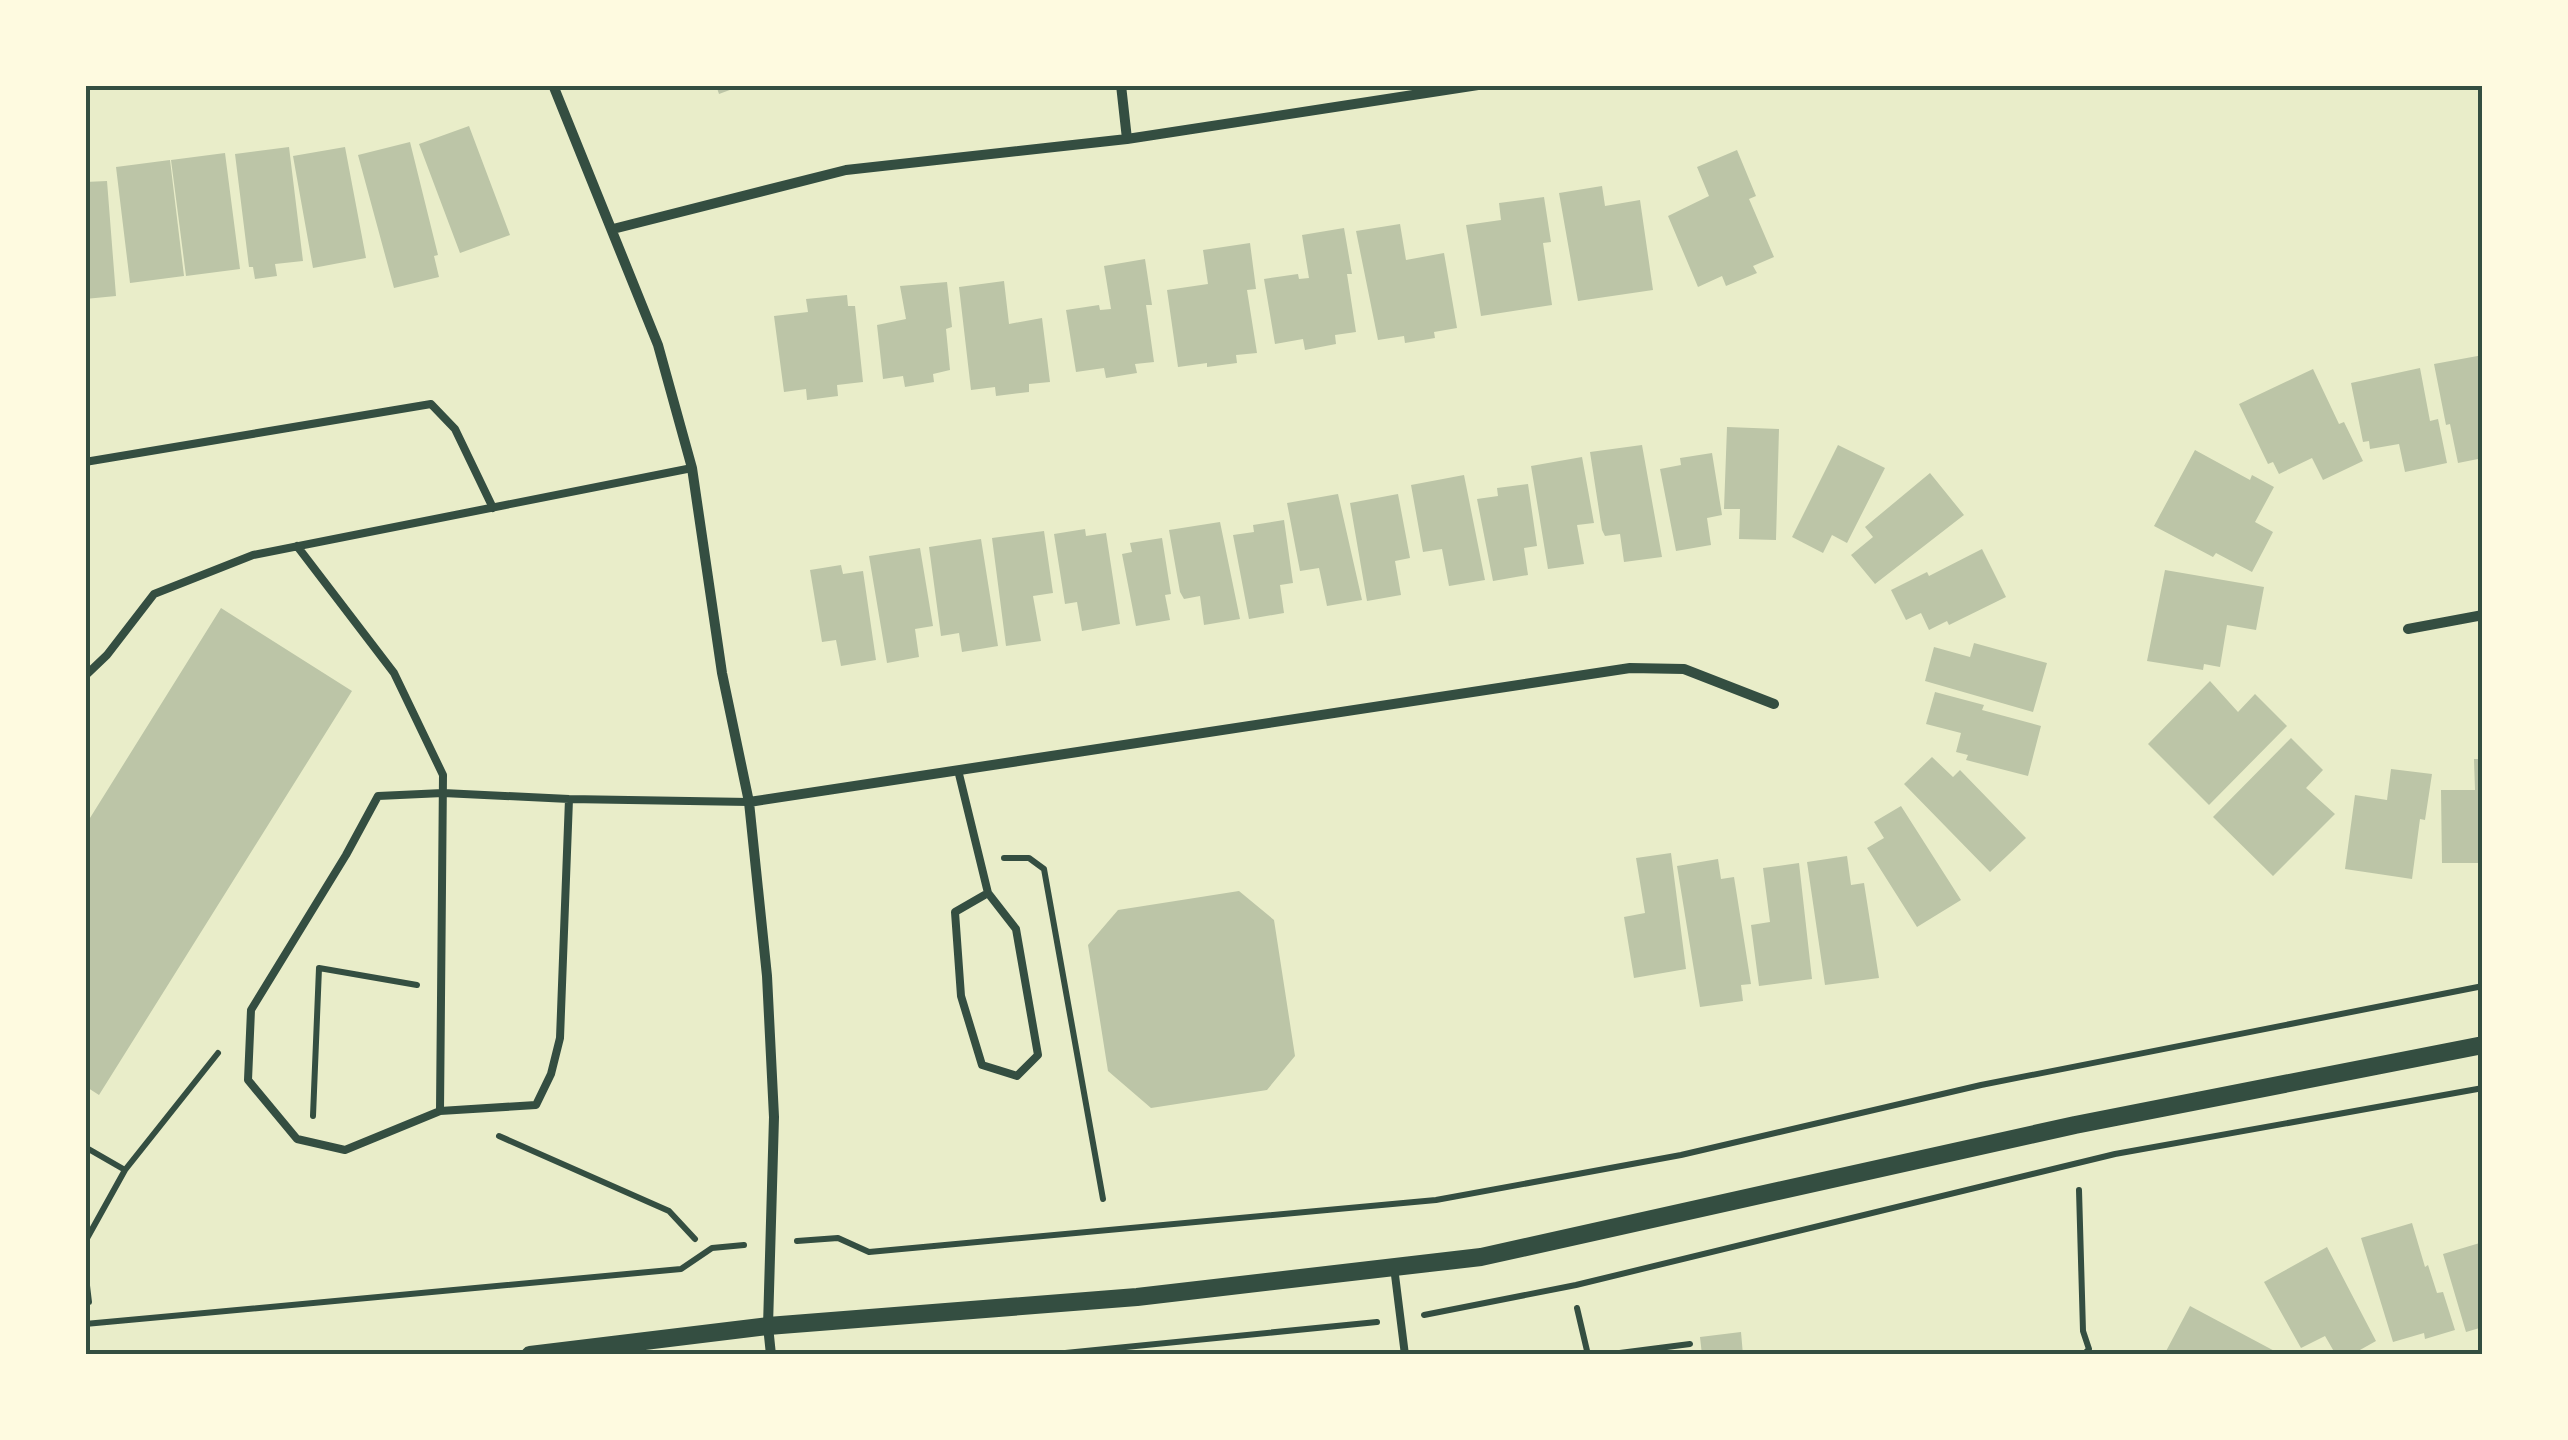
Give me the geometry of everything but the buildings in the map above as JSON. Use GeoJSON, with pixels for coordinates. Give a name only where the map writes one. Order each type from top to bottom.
{"type":"FeatureCollection","features":[{"type":"Feature","properties":{"kind":"street"},"geometry":{"type":"LineString","coordinates":[[554,85],[658,345],[692,468],[722,673],[749,802],[767,976],[774,1116],[768,1326],[772,1355]]}},
{"type":"Feature","properties":{"kind":"street"},"geometry":{"type":"LineString","coordinates":[[1121,85],[1128,139]]}},
{"type":"Feature","properties":{"kind":"street"},"geometry":{"type":"LineString","coordinates":[[612,229],[846,170],[1128,139],[1478,85]]}},
{"type":"Feature","properties":{"kind":"street"},"geometry":{"type":"LineString","coordinates":[[2408,629],[2483,615]]}},
{"type":"Feature","properties":{"kind":"street"},"geometry":{"type":"LineString","coordinates":[[749,802],[1630,668],[1684,669],[1774,704]]}},
{"type":"Feature","properties":{"kind":"street"},"geometry":{"type":"LineString","coordinates":[[530,1355],[768,1326],[1138,1297],[1481,1257],[2075,1125],[2483,1045]]}},
{"type":"Feature","properties":{"kind":"lane"},"geometry":{"type":"LineString","coordinates":[[85,462],[431,404],[454,429],[492,508]]}},
{"type":"Feature","properties":{"kind":"lane"},"geometry":{"type":"LineString","coordinates":[[85,676],[154,594],[253,555],[692,468]]}},
{"type":"Feature","properties":{"kind":"lane"},"geometry":{"type":"LineString","coordinates":[[297,546],[394,673],[442,775],[440,1111]]}},
{"type":"Feature","properties":{"kind":"lane"},"geometry":{"type":"LineString","coordinates":[[958,770],[988,893],[1016,929],[1038,1055],[1018,1076],[982,1066],[961,996],[955,912],[988,893]]}},
{"type":"Feature","properties":{"kind":"lane"},"geometry":{"type":"LineString","coordinates":[[569,800],[560,1038],[551,1074],[536,1104],[440,1111],[345,1150],[296,1139],[248,1080],[251,1010],[378,796],[442,794],[749,802]]}},
{"type":"Feature","properties":{"kind":"lane"},"geometry":{"type":"LineString","coordinates":[[1394,1267],[1405,1355]]}},
{"type":"Feature","properties":{"kind":"path"},"geometry":{"type":"LineString","coordinates":[[312,1143],[319,968],[442,989]]}},
{"type":"Feature","properties":{"kind":"path"},"geometry":{"type":"LineString","coordinates":[[818,1240],[838,1238],[869,1252],[1436,1200],[1681,1156],[1980,1085],[2483,986]]}},
{"type":"Feature","properties":{"kind":"path"},"geometry":{"type":"LineString","coordinates":[[85,1242],[126,1170],[218,1053]]}},
{"type":"Feature","properties":{"kind":"path"},"geometry":{"type":"LineString","coordinates":[[1045,1355],[1461,1310],[2116,1154],[2483,1088]]}},
{"type":"Feature","properties":{"kind":"path"},"geometry":{"type":"LineString","coordinates":[[493,1133],[669,1212],[695,1239]]}},
{"type":"Feature","properties":{"kind":"path"},"geometry":{"type":"LineString","coordinates":[[85,1146],[126,1170]]}},
{"type":"Feature","properties":{"kind":"path"},"geometry":{"type":"LineString","coordinates":[[2079,1190],[2083,1332],[2089,1349],[2082,1355]]}},
{"type":"Feature","properties":{"kind":"path"},"geometry":{"type":"LineString","coordinates":[[85,1324],[682,1269],[712,1248],[723,1247]]}},
{"type":"Feature","properties":{"kind":"path"},"geometry":{"type":"LineString","coordinates":[[85,1269],[89,1302]]}},
{"type":"Feature","properties":{"kind":"path"},"geometry":{"type":"LineString","coordinates":[[1576,1308],[1588,1355]]}},
{"type":"Feature","properties":{"kind":"path"},"geometry":{"type":"LineString","coordinates":[[1604,1355],[1690,1344]]}}]}
